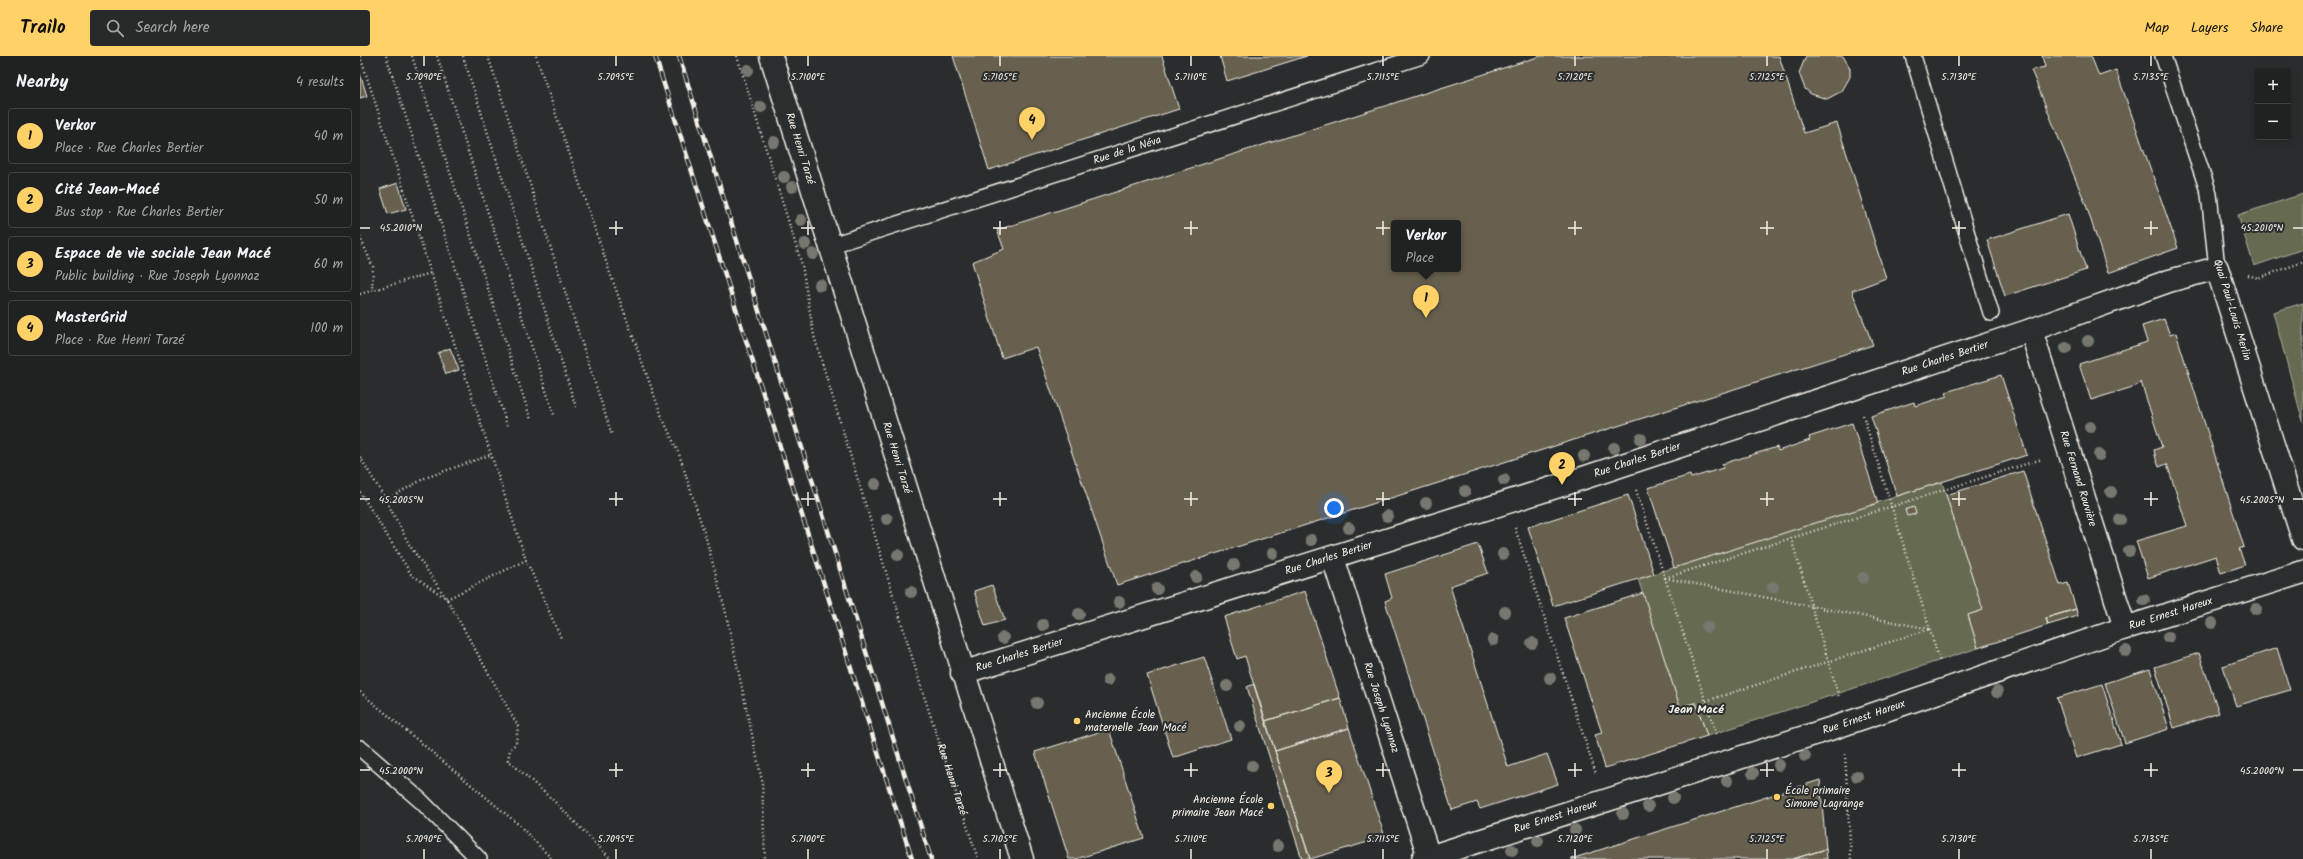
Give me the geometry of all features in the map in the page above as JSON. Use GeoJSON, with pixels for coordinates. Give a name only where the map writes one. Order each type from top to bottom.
{"type":"FeatureCollection","features":[{"type":"Feature","properties":{"kind":"street","name":"Rue Henri Tarzé"},"geometry":{"type":"LineString","coordinates":[[771,56],[832,245],[962,673],[1022,859]]}},
{"type":"Feature","properties":{"kind":"street","name":"Rue Charles Bertier"},"geometry":{"type":"LineString","coordinates":[[962,673],[1333,558],[1627,464],[2031,330],[2169,281],[2217,268]]}},
{"type":"Feature","properties":{"kind":"street","name":"Quai Paul-Louis Merlin"},"geometry":{"type":"LineString","coordinates":[[2217,268],[2303,539]]}},
{"type":"Feature","properties":{"kind":"street","name":"Rue Fernand Rouvière"},"geometry":{"type":"LineString","coordinates":[[2031,330],[2125,628]]}},
{"type":"Feature","properties":{"kind":"street","name":"Rue Joseph Lyonnaz"},"geometry":{"type":"LineString","coordinates":[[1333,558],[1426,858]]}},
{"type":"Feature","properties":{"kind":"street","name":"Rue Ernest Hareux"},"geometry":{"type":"LineString","coordinates":[[1426,858],[1839,726],[2125,628],[2303,572]]}},
{"type":"Feature","properties":{"kind":"lane","name":"Rue de la Néva"},"geometry":{"type":"LineString","coordinates":[[832,245],[1422,56]]}},
{"type":"Feature","properties":{"kind":"lane"},"geometry":{"type":"LineString","coordinates":[[1914,56],[1991,313]]}},
{"type":"Feature","properties":{"kind":"lane","name":"Quai Paul-Louis Merlin"},"geometry":{"type":"LineString","coordinates":[[2163,56],[2209,194],[2217,268]]}},
{"type":"Feature","properties":{"kind":"lane"},"geometry":{"type":"LineString","coordinates":[[360,748],[421,801],[479,859]]}},
{"type":"Feature","properties":{"kind":"path"},"geometry":{"type":"LineString","coordinates":[[360,56],[526,560],[561,638]]}},
{"type":"Feature","properties":{"kind":"path"},"geometry":{"type":"LineString","coordinates":[[386,56],[508,428]]}},
{"type":"Feature","properties":{"kind":"path"},"geometry":{"type":"LineString","coordinates":[[412,56],[531,420]]}},
{"type":"Feature","properties":{"kind":"path"},"geometry":{"type":"LineString","coordinates":[[437,56],[554,416]]}},
{"type":"Feature","properties":{"kind":"path"},"geometry":{"type":"LineString","coordinates":[[463,56],[576,407]]}},
{"type":"Feature","properties":{"kind":"path"},"geometry":{"type":"LineString","coordinates":[[488,56],[612,435]]}},
{"type":"Feature","properties":{"kind":"path"},"geometry":{"type":"LineString","coordinates":[[536,56],[607,266],[662,417],[679,454],[706,538],[725,609],[762,781],[765,859]]}},
{"type":"Feature","properties":{"kind":"path","name":"Rue Henri Tarzé"},"geometry":{"type":"LineString","coordinates":[[737,56],[802,265],[814,336],[923,693],[978,859]]}},
{"type":"Feature","properties":{"kind":"path"},"geometry":{"type":"LineString","coordinates":[[360,237],[373,267],[372,290]]}},
{"type":"Feature","properties":{"kind":"path"},"geometry":{"type":"LineString","coordinates":[[2217,268],[2258,278],[2303,262]]}},
{"type":"Feature","properties":{"kind":"path"},"geometry":{"type":"LineString","coordinates":[[360,294],[431,273]]}},
{"type":"Feature","properties":{"kind":"path"},"geometry":{"type":"LineString","coordinates":[[1861,410],[1942,666]]}},
{"type":"Feature","properties":{"kind":"path"},"geometry":{"type":"LineString","coordinates":[[386,500],[425,478],[490,454]]}},
{"type":"Feature","properties":{"kind":"path"},"geometry":{"type":"LineString","coordinates":[[360,457],[386,500],[410,546],[447,599],[518,726],[516,743],[510,750],[508,760],[554,801],[611,859]]}},
{"type":"Feature","properties":{"kind":"path"},"geometry":{"type":"LineString","coordinates":[[1665,578],[2044,458]]}},
{"type":"Feature","properties":{"kind":"path"},"geometry":{"type":"LineString","coordinates":[[1635,487],[1718,740]]}},
{"type":"Feature","properties":{"kind":"path"},"geometry":{"type":"LineString","coordinates":[[360,492],[411,574],[447,599]]}},
{"type":"Feature","properties":{"kind":"path"},"geometry":{"type":"LineString","coordinates":[[1514,526],[1597,778]]}},
{"type":"Feature","properties":{"kind":"path"},"geometry":{"type":"LineString","coordinates":[[1791,538],[1839,700]]}},
{"type":"Feature","properties":{"kind":"path"},"geometry":{"type":"LineString","coordinates":[[447,599],[526,560]]}},
{"type":"Feature","properties":{"kind":"path"},"geometry":{"type":"LineString","coordinates":[[1665,578],[1930,629]]}},
{"type":"Feature","properties":{"kind":"path"},"geometry":{"type":"LineString","coordinates":[[1706,701],[1930,629]]}},
{"type":"Feature","properties":{"kind":"path"},"geometry":{"type":"LineString","coordinates":[[360,692],[502,810],[552,859]]}},
{"type":"Feature","properties":{"kind":"path"},"geometry":{"type":"LineString","coordinates":[[1845,750],[1851,859]]}},
{"type":"Feature","properties":{"kind":"green space"},"geometry":{"type":"Polygon","coordinates":[[[2303,194],[2303,249],[2254,266],[2238,215],[2303,194]]]}},
{"type":"Feature","properties":{"kind":"green space"},"geometry":{"type":"Polygon","coordinates":[[[2303,303],[2303,422],[2273,312],[2303,303]]]}},
{"type":"Feature","properties":{"kind":"green space"},"geometry":{"type":"Polygon","coordinates":[[[1942,482],[1983,610],[1968,615],[1978,648],[1707,736],[1696,702],[1680,707],[1638,579],[1942,482]]]}},
{"type":"Feature","properties":{"kind":"building"},"geometry":{"type":"Polygon","coordinates":[[[953,56],[1162,56],[1179,109],[989,170],[953,56]]]}},
{"type":"Feature","properties":{"kind":"building"},"geometry":{"type":"Polygon","coordinates":[[[1220,56],[1307,56],[1227,81],[1220,56]]]}},
{"type":"Feature","properties":{"kind":"building"},"geometry":{"type":"Polygon","coordinates":[[[1541,56],[1779,56],[1804,133],[1837,123],[1886,278],[1852,291],[1873,345],[1117,585],[1036,347],[1002,358],[972,262],[1004,249],[997,230],[1541,56]]]}},
{"type":"Feature","properties":{"kind":"building"},"geometry":{"type":"Polygon","coordinates":[[[1806,56],[1843,56],[1850,68],[1850,77],[1842,91],[1827,99],[1811,94],[1805,89],[1799,73],[1806,56]]]}},
{"type":"Feature","properties":{"kind":"building"},"geometry":{"type":"Polygon","coordinates":[[[2042,56],[2091,56],[2099,76],[2116,70],[2178,248],[2108,273],[2086,205],[2031,70],[2045,67],[2042,56]]]}},
{"type":"Feature","properties":{"kind":"building"},"geometry":{"type":"Polygon","coordinates":[[[360,74],[367,96],[360,98],[360,74]]]}},
{"type":"Feature","properties":{"kind":"building"},"geometry":{"type":"Polygon","coordinates":[[[398,183],[406,209],[388,214],[380,189],[398,183]]]}},
{"type":"Feature","properties":{"kind":"building"},"geometry":{"type":"Polygon","coordinates":[[[2068,214],[2086,270],[2005,296],[1987,240],[2068,214]]]}},
{"type":"Feature","properties":{"kind":"building"},"geometry":{"type":"Polygon","coordinates":[[[2164,319],[2170,335],[2176,333],[2244,547],[2239,549],[2245,565],[2221,573],[2216,556],[2148,578],[2136,541],[2187,526],[2167,464],[2159,467],[2156,459],[2154,450],[2162,447],[2141,382],[2136,386],[2091,400],[2079,364],[2147,342],[2142,326],[2164,319]]]}},
{"type":"Feature","properties":{"kind":"building"},"geometry":{"type":"Polygon","coordinates":[[[450,348],[459,370],[446,374],[438,353],[450,348]]]}},
{"type":"Feature","properties":{"kind":"building"},"geometry":{"type":"Polygon","coordinates":[[[2001,375],[2027,455],[1897,496],[1871,416],[1914,402],[1915,406],[1947,396],[1946,392],[2001,375]]]}},
{"type":"Feature","properties":{"kind":"building"},"geometry":{"type":"Polygon","coordinates":[[[1852,423],[1878,503],[1674,568],[1648,488],[1690,475],[1691,478],[1723,468],[1722,464],[1777,447],[1778,451],[1810,440],[1809,437],[1852,423]]]}},
{"type":"Feature","properties":{"kind":"building"},"geometry":{"type":"Polygon","coordinates":[[[2023,471],[2060,585],[2068,583],[2076,609],[2046,618],[2048,625],[1978,648],[1968,615],[1983,610],[1946,495],[2023,471]]]}},
{"type":"Feature","properties":{"kind":"building"},"geometry":{"type":"Polygon","coordinates":[[[1628,495],[1654,574],[1553,606],[1528,527],[1628,495]]]}},
{"type":"Feature","properties":{"kind":"building"},"geometry":{"type":"Polygon","coordinates":[[[1914,507],[1916,514],[1907,516],[1905,510],[1914,507]]]}},
{"type":"Feature","properties":{"kind":"building"},"geometry":{"type":"Polygon","coordinates":[[[1478,544],[1488,573],[1450,586],[1508,767],[1547,754],[1558,784],[1480,809],[1477,802],[1452,810],[1385,601],[1392,598],[1385,574],[1478,544]]]}},
{"type":"Feature","properties":{"kind":"building"},"geometry":{"type":"Polygon","coordinates":[[[992,585],[1005,620],[985,626],[974,591],[992,585]]]}},
{"type":"Feature","properties":{"kind":"building"},"geometry":{"type":"Polygon","coordinates":[[[1305,591],[1340,698],[1265,721],[1245,656],[1237,659],[1224,617],[1305,591]]]}},
{"type":"Feature","properties":{"kind":"building"},"geometry":{"type":"Polygon","coordinates":[[[1643,593],[1680,707],[1696,703],[1707,736],[1605,768],[1595,735],[1602,733],[1564,618],[1643,593]]]}},
{"type":"Feature","properties":{"kind":"building"},"geometry":{"type":"Polygon","coordinates":[[[2076,609],[2078,616],[2048,625],[2046,618],[2076,609]]]}},
{"type":"Feature","properties":{"kind":"building"},"geometry":{"type":"Polygon","coordinates":[[[2277,648],[2290,690],[2236,706],[2223,666],[2277,648]]]}},
{"type":"Feature","properties":{"kind":"building"},"geometry":{"type":"Polygon","coordinates":[[[2199,653],[2219,713],[2174,728],[2155,667],[2199,653]]]}},
{"type":"Feature","properties":{"kind":"building"},"geometry":{"type":"Polygon","coordinates":[[[1204,657],[1231,739],[1173,758],[1147,675],[1204,657]]]}},
{"type":"Feature","properties":{"kind":"building"},"geometry":{"type":"Polygon","coordinates":[[[2150,669],[2169,729],[2125,743],[2105,683],[2150,669]]]}},
{"type":"Feature","properties":{"kind":"building"},"geometry":{"type":"Polygon","coordinates":[[[1254,684],[1310,859],[1302,859],[1247,687],[1254,684]]]}},
{"type":"Feature","properties":{"kind":"building"},"geometry":{"type":"Polygon","coordinates":[[[2102,684],[2121,744],[2076,758],[2057,698],[2102,684]]]}},
{"type":"Feature","properties":{"kind":"building"},"geometry":{"type":"Polygon","coordinates":[[[1340,698],[1349,728],[1275,751],[1265,721],[1340,698]]]}},
{"type":"Feature","properties":{"kind":"building"},"geometry":{"type":"Polygon","coordinates":[[[1349,728],[1385,837],[1310,859],[1275,751],[1349,728]]]}},
{"type":"Feature","properties":{"kind":"building"},"geometry":{"type":"Polygon","coordinates":[[[1109,729],[1144,838],[1076,859],[1069,859],[1035,752],[1109,729]]]}},
{"type":"Feature","properties":{"kind":"building","name":"École primaire Simone Lagrange"},"geometry":{"type":"Polygon","coordinates":[[[1820,780],[1826,849],[1793,859],[1571,859],[1820,780]]]}},
{"type":"Feature","properties":{"kind":"building"},"geometry":{"type":"Polygon","coordinates":[[[1826,849],[1827,859],[1793,859],[1826,849]]]}},
{"type":"Feature","properties":{"kind":"railway"},"geometry":{"type":"LineString","coordinates":[[655,56],[912,859]]}},
{"type":"Feature","properties":{"kind":"railway"},"geometry":{"type":"LineString","coordinates":[[679,56],[931,859]]}},
{"type":"Feature","properties":{"kind":"place","name":"MasterGrid"},"geometry":{"type":"Point","coordinates":[1032,140]}},
{"type":"Feature","properties":{"kind":"place","name":"Verkor"},"geometry":{"type":"Point","coordinates":[1426,318]}},
{"type":"Feature","properties":{"kind":"place","name":"Cité Jean-Macé"},"geometry":{"type":"Point","coordinates":[1562,485]}},
{"type":"Feature","properties":{"kind":"place","name":"Ancienne École maternelle Jean Macé"},"geometry":{"type":"Point","coordinates":[1077,721]}},
{"type":"Feature","properties":{"kind":"place","name":"Espace de vie sociale Jean Macé"},"geometry":{"type":"Point","coordinates":[1329,793]}},
{"type":"Feature","properties":{"kind":"place","name":"École primaire Simone Lagrange"},"geometry":{"type":"Point","coordinates":[1777,797]}},
{"type":"Feature","properties":{"kind":"place","name":"Ancienne École primaire Jean Macé"},"geometry":{"type":"Point","coordinates":[1271,806]}},
{"type":"Feature","properties":{"kind":"district","name":"Jean Macé"},"geometry":{"type":"Point","coordinates":[1696,709]}}]}
